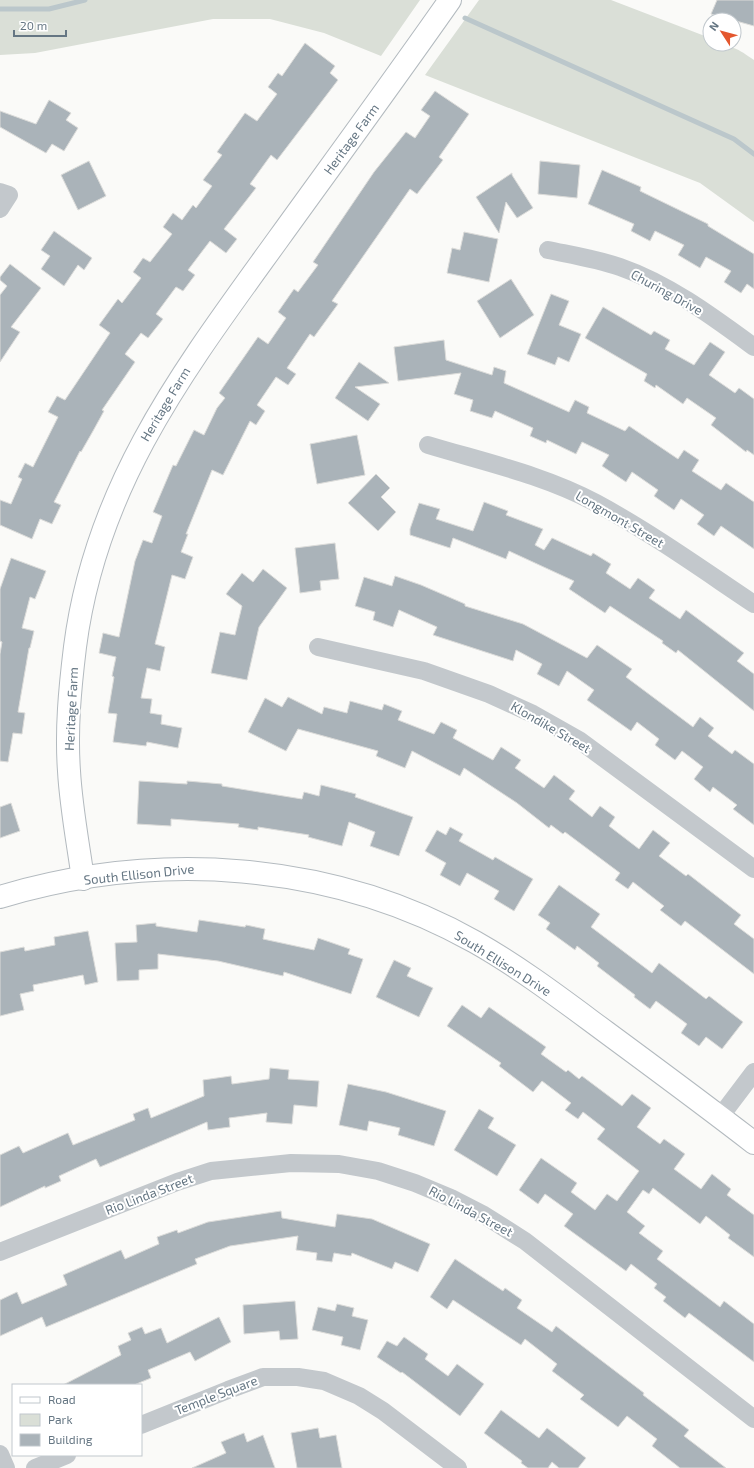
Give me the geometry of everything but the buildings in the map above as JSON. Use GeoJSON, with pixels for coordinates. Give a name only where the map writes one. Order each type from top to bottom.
{"type":"FeatureCollection","features":[{"type":"Feature","properties":{"kind":"street","name":"Heritage Farm"},"geometry":{"type":"LineString","coordinates":[[83,879],[69,772],[68,726],[71,684],[75,645],[82,604],[104,527],[122,481],[158,412],[194,356],[450,0]]}},
{"type":"Feature","properties":{"kind":"street","name":"Churing Drive"},"geometry":{"type":"LineString","coordinates":[[548,250],[621,268],[663,287],[718,321],[754,347]]}},
{"type":"Feature","properties":{"kind":"street","name":"Longmont Street"},"geometry":{"type":"LineString","coordinates":[[428,446],[532,477],[596,503],[682,556],[754,604]]}},
{"type":"Feature","properties":{"kind":"street","name":"Klondike Street"},"geometry":{"type":"LineString","coordinates":[[318,647],[424,672],[489,694],[533,714],[579,740],[754,869]]}},
{"type":"Feature","properties":{"kind":"street","name":"South Ellison Drive"},"geometry":{"type":"LineString","coordinates":[[0,897],[45,885],[83,879],[147,871],[202,868],[295,877],[374,898],[429,919],[481,946],[543,986],[754,1143]]}},
{"type":"Feature","properties":{"kind":"street"},"geometry":{"type":"LineString","coordinates":[[720,1117],[754,1072]]}},
{"type":"Feature","properties":{"kind":"street","name":"Rio Linda Street"},"geometry":{"type":"LineString","coordinates":[[0,1252],[177,1182],[211,1171],[291,1162],[339,1164],[378,1171],[415,1182],[451,1198],[484,1215],[525,1241],[754,1420]]}},
{"type":"Feature","properties":{"kind":"street","name":"Temple Square"},"geometry":{"type":"LineString","coordinates":[[142,1425],[263,1377],[298,1377],[324,1381],[360,1396],[383,1411],[458,1468]]}},
{"type":"Feature","properties":{"kind":"street"},"geometry":{"type":"LineString","coordinates":[[0,1454],[6,1468]]}},
{"type":"Feature","properties":{"kind":"street"},"geometry":{"type":"LineString","coordinates":[[35,1468],[65,1456]]}},
{"type":"Feature","properties":{"kind":"green space"},"geometry":{"type":"Polygon","coordinates":[[[0,0],[420,0],[381,56],[324,33],[270,19],[213,19],[35,53],[0,55],[0,0]]]}},
{"type":"Feature","properties":{"kind":"green space"},"geometry":{"type":"Polygon","coordinates":[[[479,0],[611,0],[702,35],[702,52],[741,52],[754,60],[754,222],[700,183],[425,75],[479,0]]]}},
{"type":"Feature","properties":{"kind":"waterway"},"geometry":{"type":"LineString","coordinates":[[0,9],[49,9],[85,0]]}},
{"type":"Feature","properties":{"kind":"waterway"},"geometry":{"type":"LineString","coordinates":[[465,18],[734,139],[754,154]]}}]}
